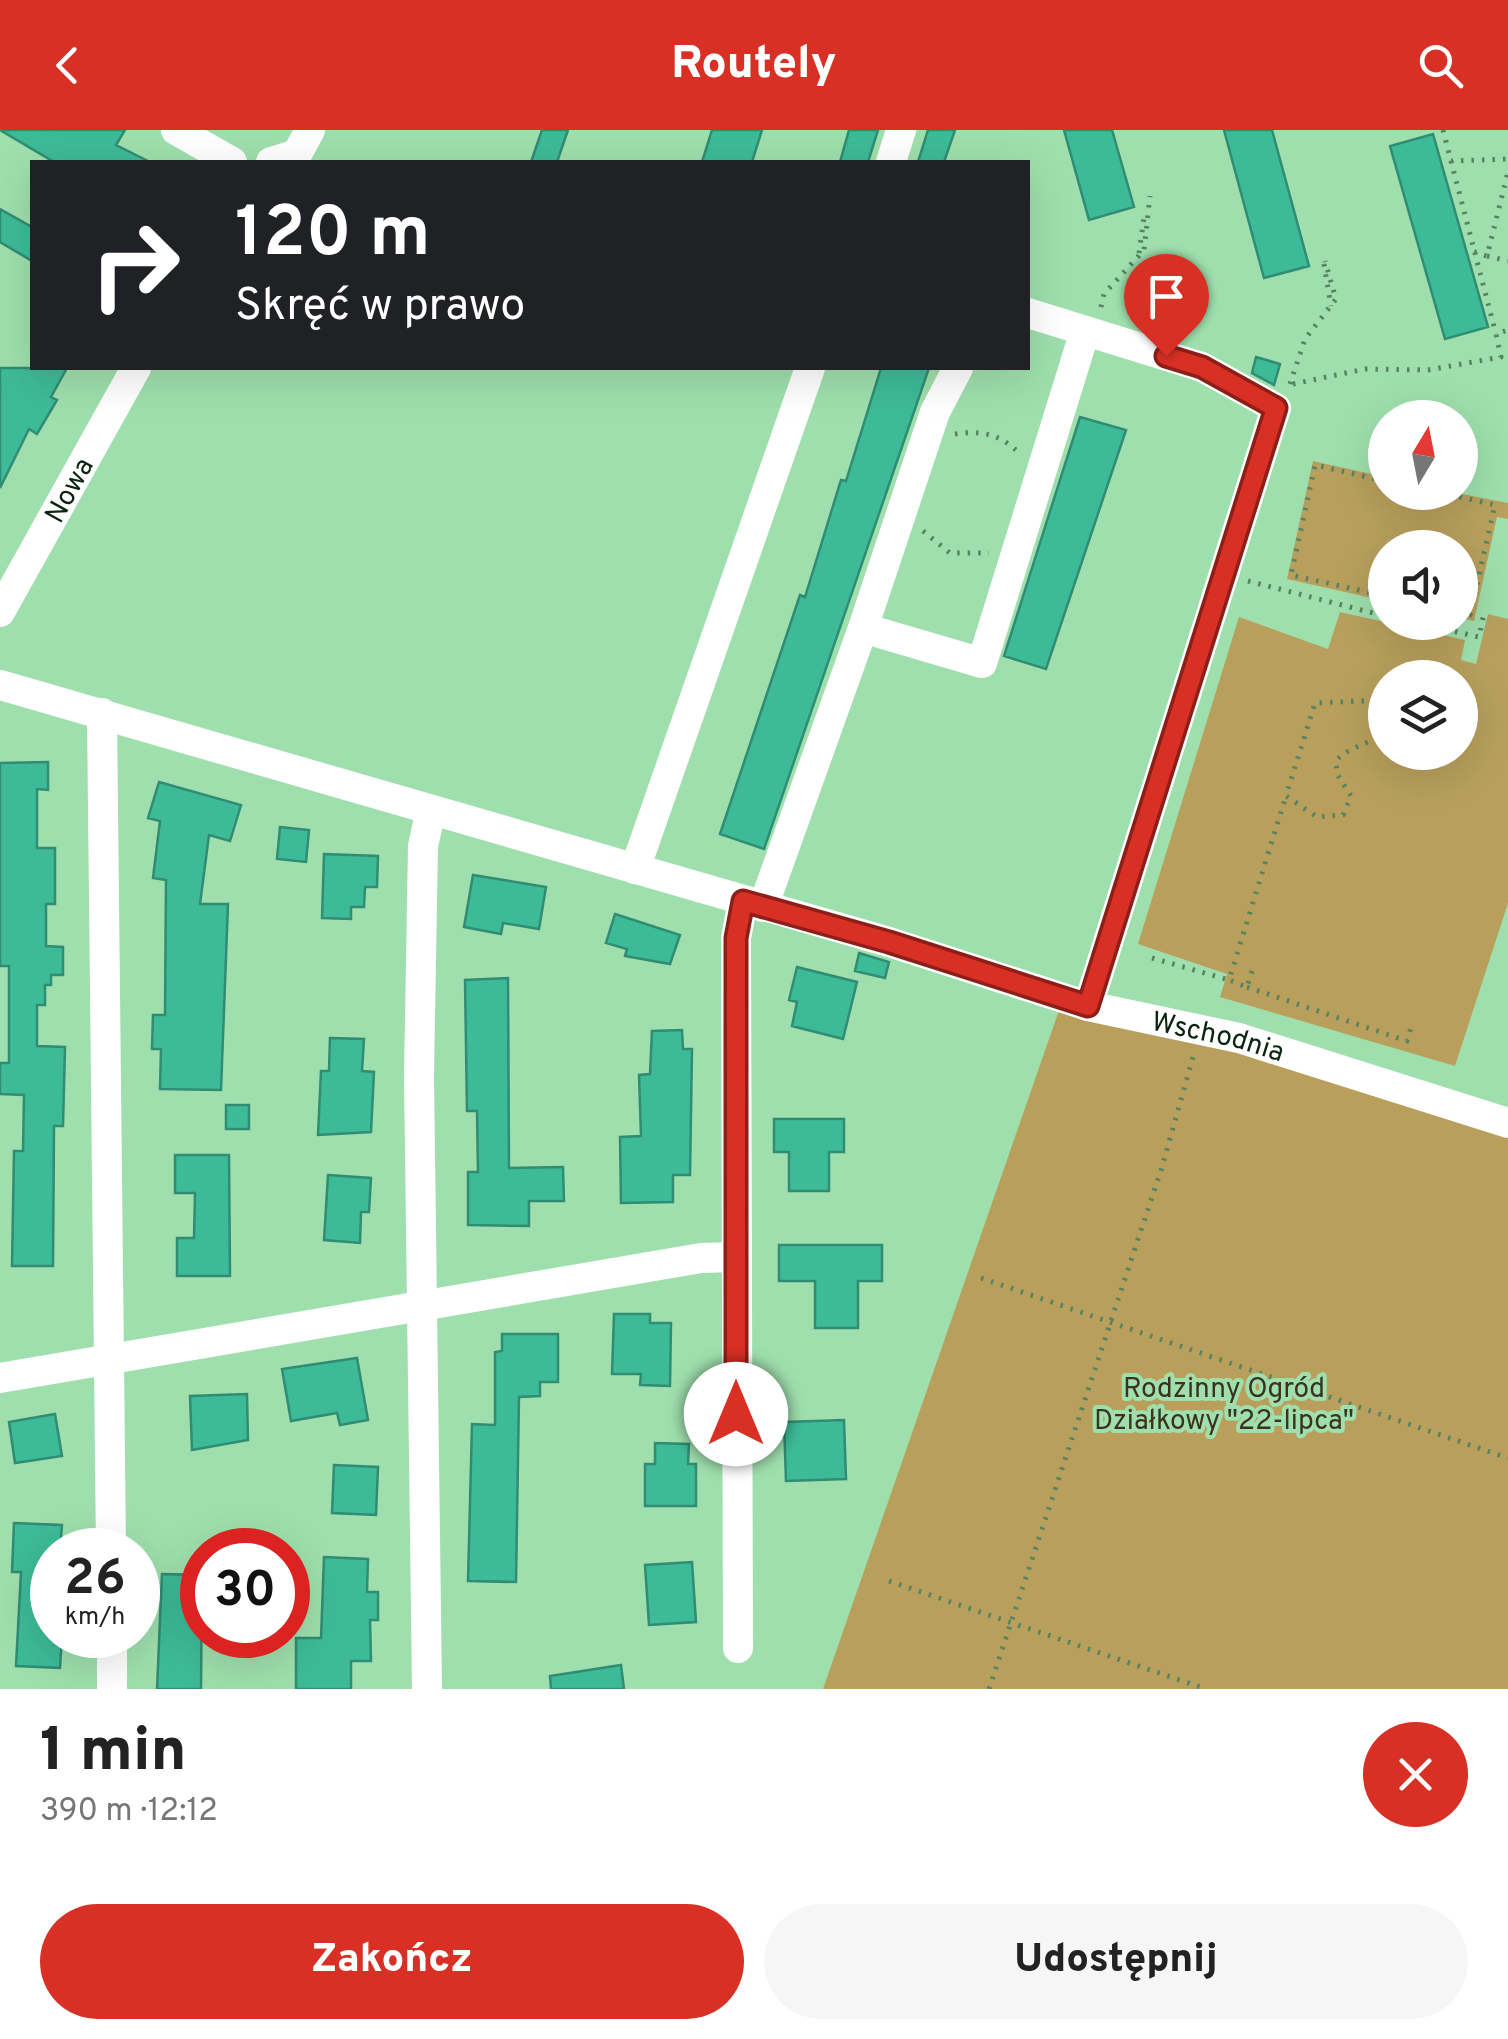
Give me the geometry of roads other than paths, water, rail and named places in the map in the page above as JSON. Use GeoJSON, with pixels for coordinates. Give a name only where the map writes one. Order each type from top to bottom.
{"type":"FeatureCollection","features":[{"type":"Feature","properties":{"kind":"street"},"geometry":{"type":"LineString","coordinates":[[176,130],[228,160]]}},
{"type":"Feature","properties":{"kind":"street"},"geometry":{"type":"LineString","coordinates":[[278,160],[297,154],[310,130]]}},
{"type":"Feature","properties":{"kind":"street"},"geometry":{"type":"LineString","coordinates":[[892,160],[901,130]]}},
{"type":"Feature","properties":{"kind":"street"},"geometry":{"type":"LineString","coordinates":[[1030,314],[1202,367],[1276,408],[1088,1006]]}},
{"type":"Feature","properties":{"kind":"street"},"geometry":{"type":"LineString","coordinates":[[863,628],[982,663],[1089,332]]}},
{"type":"Feature","properties":{"kind":"street","name":"Nowa"},"geometry":{"type":"LineString","coordinates":[[0,612],[135,370]]}},
{"type":"Feature","properties":{"kind":"street"},"geometry":{"type":"LineString","coordinates":[[635,870],[809,370]]}},
{"type":"Feature","properties":{"kind":"street"},"geometry":{"type":"LineString","coordinates":[[738,1648],[736,938],[863,628],[924,444],[957,370]]}},
{"type":"Feature","properties":{"kind":"street","name":"Wschodnia"},"geometry":{"type":"LineString","coordinates":[[0,686],[753,904],[1088,1006],[1257,1044],[1508,1123]]}},
{"type":"Feature","properties":{"kind":"street"},"geometry":{"type":"LineString","coordinates":[[102,713],[111,1528]]}},
{"type":"Feature","properties":{"kind":"street"},"geometry":{"type":"LineString","coordinates":[[427,1689],[422,1306],[423,846],[431,810]]}},
{"type":"Feature","properties":{"kind":"street"},"geometry":{"type":"LineString","coordinates":[[0,1378],[701,1258],[736,1258]]}},
{"type":"Feature","properties":{"kind":"street"},"geometry":{"type":"LineString","coordinates":[[112,1658],[112,1689]]}},
{"type":"Feature","properties":{"kind":"park label","name":"Rodzinny Ogród Działkowy \"22-lipca\""},"geometry":{"type":"Point","coordinates":[1224,1403]}}]}
